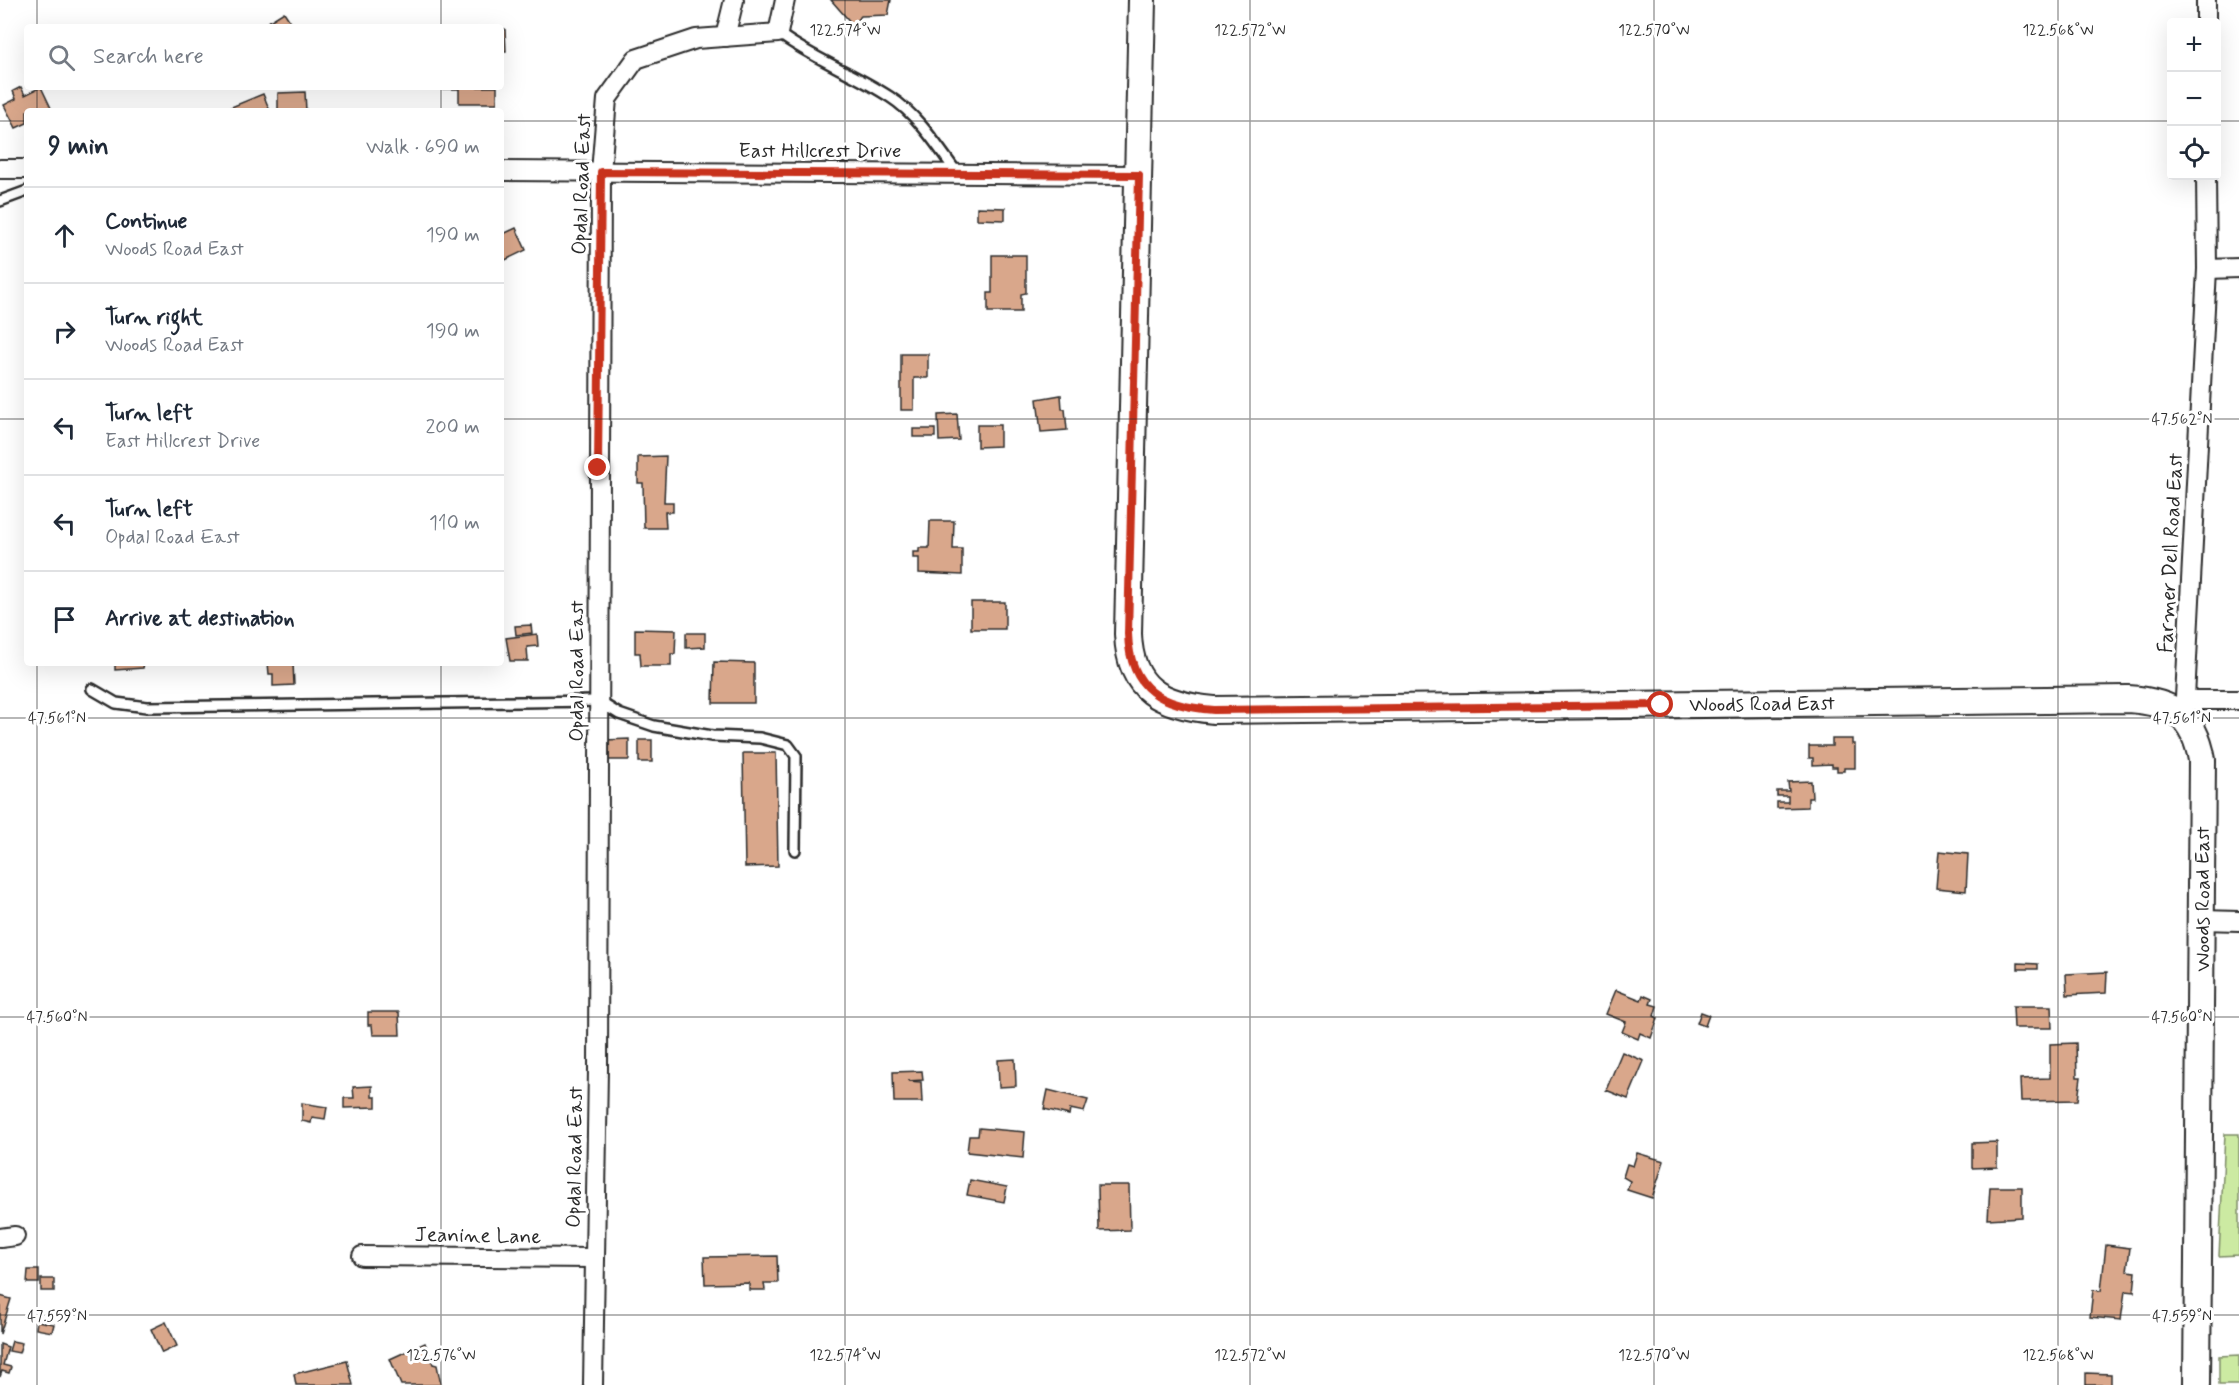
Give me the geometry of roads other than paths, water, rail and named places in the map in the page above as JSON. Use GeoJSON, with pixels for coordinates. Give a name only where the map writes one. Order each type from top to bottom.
{"type":"FeatureCollection","features":[{"type":"Feature","properties":{"kind":"main road","name":"Woods Road East"},"geometry":{"type":"LineString","coordinates":[[1142,0],[1128,634],[1134,668],[1146,687],[1156,696],[1171,703],[1214,710],[2128,699],[2185,708],[2198,738],[2202,760],[2197,1385]]}},
{"type":"Feature","properties":{"kind":"street"},"geometry":{"type":"LineString","coordinates":[[725,37],[734,0]]}},
{"type":"Feature","properties":{"kind":"street"},"geometry":{"type":"LineString","coordinates":[[778,33],[785,0]]}},
{"type":"Feature","properties":{"kind":"street"},"geometry":{"type":"LineString","coordinates":[[2206,0],[2206,18]]}},
{"type":"Feature","properties":{"kind":"street","name":"Opdal Road East"},"geometry":{"type":"LineString","coordinates":[[592,1385],[598,1069],[601,172],[607,99],[636,59],[696,39],[778,33]]}},
{"type":"Feature","properties":{"kind":"street"},"geometry":{"type":"LineString","coordinates":[[0,169],[24,169]]}},
{"type":"Feature","properties":{"kind":"street","name":"East Hillcrest Drive"},"geometry":{"type":"LineString","coordinates":[[504,171],[1139,175]]}},
{"type":"Feature","properties":{"kind":"street","name":"Farmer Dell Road East"},"geometry":{"type":"LineString","coordinates":[[2185,708],[2207,269],[2206,180]]}},
{"type":"Feature","properties":{"kind":"street"},"geometry":{"type":"LineString","coordinates":[[2207,269],[2239,268]]}},
{"type":"Feature","properties":{"kind":"street"},"geometry":{"type":"LineString","coordinates":[[2185,708],[2239,700]]}},
{"type":"Feature","properties":{"kind":"street"},"geometry":{"type":"LineString","coordinates":[[2202,920],[2239,921]]}},
{"type":"Feature","properties":{"kind":"street","name":"Jeanine Lane"},"geometry":{"type":"LineString","coordinates":[[362,1256],[595,1258]]}},
{"type":"Feature","properties":{"kind":"lane"},"geometry":{"type":"LineString","coordinates":[[778,33],[799,49],[892,98],[927,132],[957,173]]}},
{"type":"Feature","properties":{"kind":"lane"},"geometry":{"type":"LineString","coordinates":[[0,201],[24,192]]}},
{"type":"Feature","properties":{"kind":"lane"},"geometry":{"type":"LineString","coordinates":[[92,689],[116,703],[147,707],[598,701],[619,714],[654,726],[712,736],[760,738],[788,744],[796,756],[795,850]]}}]}
